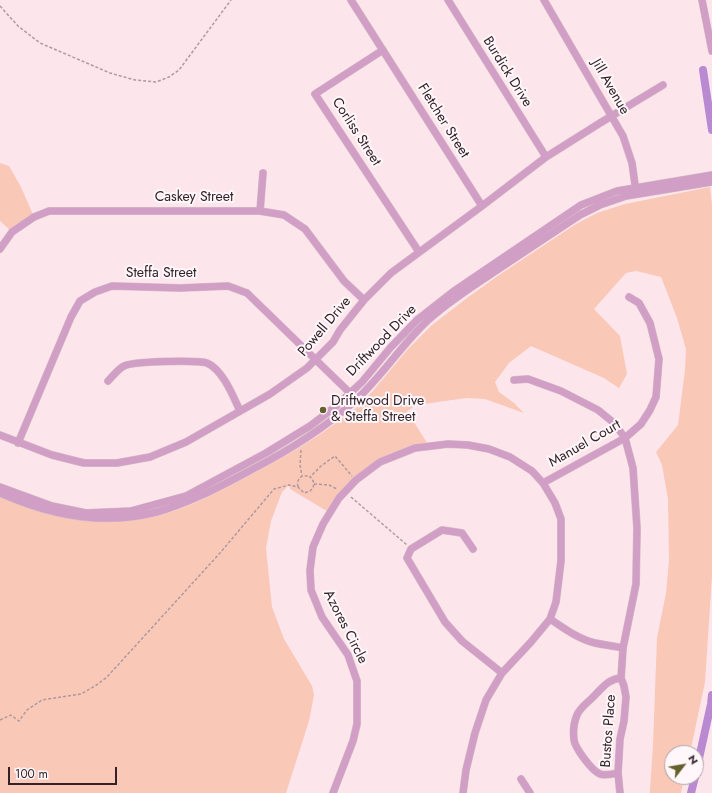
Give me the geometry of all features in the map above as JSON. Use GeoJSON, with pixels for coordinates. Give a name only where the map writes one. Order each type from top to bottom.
{"type":"FeatureCollection","features":[{"type":"Feature","properties":{"kind":"street","name":"Fletcher Street"},"geometry":{"type":"LineString","coordinates":[[351,0],[482,206]]}},
{"type":"Feature","properties":{"kind":"street","name":"Burdick Drive"},"geometry":{"type":"LineString","coordinates":[[448,0],[546,157]]}},
{"type":"Feature","properties":{"kind":"street","name":"Jill Avenue"},"geometry":{"type":"LineString","coordinates":[[544,0],[623,136],[632,163],[636,191]]}},
{"type":"Feature","properties":{"kind":"street"},"geometry":{"type":"LineString","coordinates":[[702,0],[712,51]]}},
{"type":"Feature","properties":{"kind":"street","name":"Corliss Street"},"geometry":{"type":"LineString","coordinates":[[383,50],[315,94],[419,252]]}},
{"type":"Feature","properties":{"kind":"street","name":"Powell Drive"},"geometry":{"type":"LineString","coordinates":[[0,435],[52,455],[84,462],[117,463],[150,457],[186,442],[270,394],[316,360],[333,342],[340,330],[364,300],[391,273],[419,252],[546,157],[663,85]]}},
{"type":"Feature","properties":{"kind":"street"},"geometry":{"type":"LineString","coordinates":[[260,211],[263,173]]}},
{"type":"Feature","properties":{"kind":"street","name":"Driftwood Drive"},"geometry":{"type":"LineString","coordinates":[[0,487],[52,506],[86,512],[131,511],[186,496],[259,457],[310,426],[362,382],[391,347],[418,320],[454,291],[581,205],[617,191],[636,191],[711,179]]}},
{"type":"Feature","properties":{"kind":"street","name":"Driftwood Drive"},"geometry":{"type":"LineString","coordinates":[[0,493],[38,508],[86,518],[132,517],[156,512],[188,502],[256,468],[336,418],[370,386],[425,323],[461,294],[580,215],[600,205],[636,191]]}},
{"type":"Feature","properties":{"kind":"street","name":"Caskey Street"},"geometry":{"type":"LineString","coordinates":[[0,249],[12,232],[34,217],[49,211],[260,211],[284,215],[305,229],[344,281],[364,300]]}},
{"type":"Feature","properties":{"kind":"street","name":"Steffa Street"},"geometry":{"type":"LineString","coordinates":[[18,443],[71,317],[80,301],[95,292],[112,286],[180,288],[228,286],[248,293],[349,393],[357,399]]}},
{"type":"Feature","properties":{"kind":"street","name":"Manuel Court"},"geometry":{"type":"LineString","coordinates":[[543,483],[625,438],[641,424],[656,398],[659,359],[650,323],[639,303],[629,297]]}},
{"type":"Feature","properties":{"kind":"street"},"geometry":{"type":"LineString","coordinates":[[108,381],[124,365],[150,362],[191,361],[208,363],[223,378],[240,411]]}},
{"type":"Feature","properties":{"kind":"street"},"geometry":{"type":"LineString","coordinates":[[514,380],[528,379],[534,381],[561,391],[598,410],[614,423],[625,438]]}},
{"type":"Feature","properties":{"kind":"street","name":"Bustos Place"},"geometry":{"type":"LineString","coordinates":[[620,793],[618,773],[620,739],[624,721],[626,697],[621,678],[623,648],[636,584],[637,528],[633,468],[625,438]]}},
{"type":"Feature","properties":{"kind":"street","name":"Azores Circle"},"geometry":{"type":"LineString","coordinates":[[334,793],[353,740],[357,724],[357,681],[348,655],[322,617],[311,590],[310,570],[313,546],[323,524],[339,498],[356,480],[380,462],[415,448],[448,444],[468,445],[482,448],[510,457],[532,471],[543,483],[555,503],[561,519],[562,562],[556,602],[550,619],[502,673],[486,700],[475,733],[466,770],[464,793]]}},
{"type":"Feature","properties":{"kind":"street"},"geometry":{"type":"LineString","coordinates":[[473,549],[462,533],[442,530],[411,549],[407,558],[444,622],[462,641],[502,673]]}},
{"type":"Feature","properties":{"kind":"street"},"geometry":{"type":"LineString","coordinates":[[550,619],[583,639],[595,643],[623,648]]}},
{"type":"Feature","properties":{"kind":"street"},"geometry":{"type":"LineString","coordinates":[[618,773],[600,774],[593,769],[588,764],[574,741],[574,730],[576,719],[580,711],[608,682],[614,678],[621,678]]}},
{"type":"Feature","properties":{"kind":"street"},"geometry":{"type":"LineString","coordinates":[[521,780],[530,793]]}},
{"type":"Feature","properties":{"kind":"path"},"geometry":{"type":"LineString","coordinates":[[0,6],[18,26],[40,43],[110,73],[135,80],[156,82],[169,77],[179,70],[231,0]]}},
{"type":"Feature","properties":{"kind":"path"},"geometry":{"type":"LineString","coordinates":[[301,441],[300,465],[302,476]]}},
{"type":"Feature","properties":{"kind":"path"},"geometry":{"type":"LineString","coordinates":[[310,477],[321,466],[335,456],[356,480]]}},
{"type":"Feature","properties":{"kind":"path"},"geometry":{"type":"LineString","coordinates":[[302,476],[310,477]]}},
{"type":"Feature","properties":{"kind":"path"},"geometry":{"type":"LineString","coordinates":[[302,476],[297,482],[298,487],[302,492],[312,490],[314,484],[310,477]]}},
{"type":"Feature","properties":{"kind":"path"},"geometry":{"type":"LineString","coordinates":[[314,484],[328,485],[345,491],[411,549]]}},
{"type":"Feature","properties":{"kind":"path"},"geometry":{"type":"LineString","coordinates":[[0,720],[11,714],[19,721],[26,710],[42,700],[82,694],[107,677],[220,553],[274,489],[289,485],[298,487]]}},
{"type":"Feature","properties":{"kind":"shaded area"},"geometry":{"type":"Polygon","coordinates":[[[0,163],[9,166],[21,187],[34,217],[12,232],[0,221],[0,163]]]}},
{"type":"Feature","properties":{"kind":"shaded area"},"geometry":{"type":"Polygon","coordinates":[[[710,187],[712,205],[712,576],[705,682],[692,745],[664,745],[664,785],[682,785],[681,793],[650,793],[650,790],[657,638],[666,593],[669,560],[668,499],[662,465],[656,452],[678,425],[685,370],[686,349],[677,318],[661,277],[636,271],[626,273],[594,309],[620,336],[627,374],[619,388],[604,378],[531,346],[509,363],[495,382],[499,392],[514,403],[524,413],[485,399],[466,398],[417,405],[407,411],[429,446],[380,462],[356,480],[330,513],[290,489],[289,485],[282,492],[271,521],[266,548],[272,607],[284,639],[312,686],[314,695],[309,721],[286,793],[0,793],[0,496],[43,512],[64,517],[108,522],[130,521],[174,511],[222,490],[284,457],[348,414],[349,415],[372,392],[408,349],[432,325],[499,275],[576,224],[597,213],[625,204],[710,187]]]}},
{"type":"Feature","properties":{"kind":"waterway"},"geometry":{"type":"LineString","coordinates":[[703,70],[712,130]]}},
{"type":"Feature","properties":{"kind":"waterway"},"geometry":{"type":"LineString","coordinates":[[702,745],[712,695]]}},
{"type":"Feature","properties":{"kind":"waterway"},"geometry":{"type":"LineString","coordinates":[[691,793],[693,785]]}},
{"type":"Feature","properties":{"kind":"place","name":"Driftwood Drive & Steffa Street"},"geometry":{"type":"Point","coordinates":[323,410]}}]}
